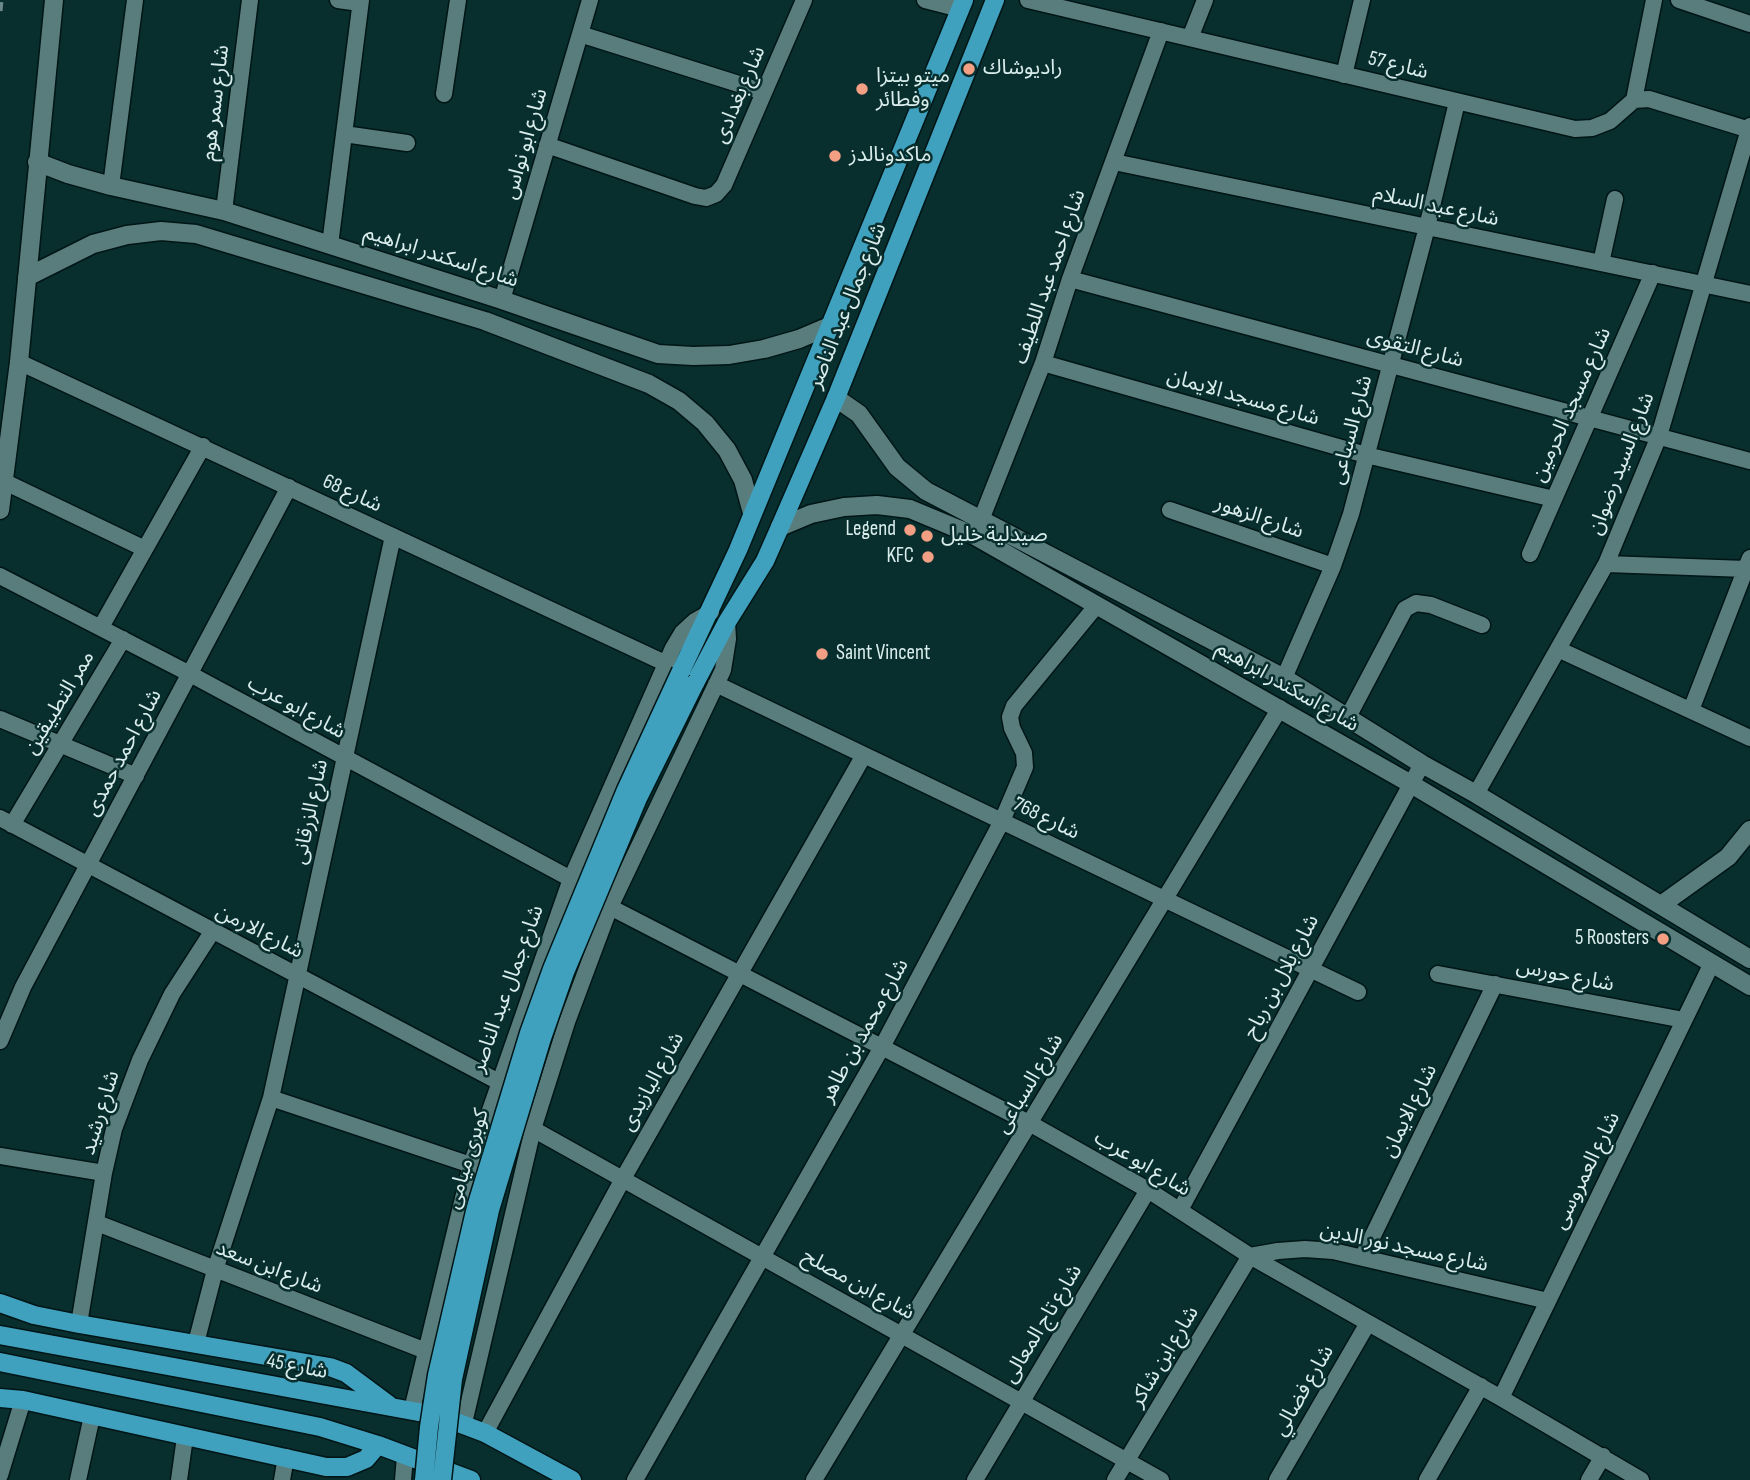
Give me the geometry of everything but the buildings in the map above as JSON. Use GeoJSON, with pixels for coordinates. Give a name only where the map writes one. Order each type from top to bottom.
{"type":"FeatureCollection","features":[{"type":"Feature","properties":{"kind":"main road","name":"شارع جمال عبد الناصر"},"geometry":{"type":"LineString","coordinates":[[681,673],[727,622],[765,561],[836,398],[995,0]]}},
{"type":"Feature","properties":{"kind":"main road","name":"شارع جمال عبد الناصر"},"geometry":{"type":"LineString","coordinates":[[681,673],[711,612],[832,325],[962,4]]}},
{"type":"Feature","properties":{"kind":"main road","name":"كوبرى ميامى"},"geometry":{"type":"LineString","coordinates":[[424,1480],[437,1375],[475,1207],[529,1033],[552,969],[625,790],[681,673]]}},
{"type":"Feature","properties":{"kind":"main road","name":"كوبرى ميامى"},"geometry":{"type":"LineString","coordinates":[[442,1480],[453,1379],[490,1210],[565,972],[638,798],[681,673]]}},
{"type":"Feature","properties":{"kind":"main road"},"geometry":{"type":"LineString","coordinates":[[0,1303],[34,1315],[79,1324],[330,1367],[346,1373],[391,1407]]}},
{"type":"Feature","properties":{"kind":"main road","name":"شارع 45"},"geometry":{"type":"LineString","coordinates":[[0,1335],[412,1410],[464,1423],[572,1480]]}},
{"type":"Feature","properties":{"kind":"main road"},"geometry":{"type":"LineString","coordinates":[[0,1362],[320,1427],[378,1445],[469,1480]]}},
{"type":"Feature","properties":{"kind":"main road"},"geometry":{"type":"LineString","coordinates":[[0,1398],[23,1400],[326,1467],[347,1467],[366,1459],[378,1445]]}},
{"type":"Feature","properties":{"kind":"street"},"geometry":{"type":"LineString","coordinates":[[0,510],[19,362],[54,0]]}},
{"type":"Feature","properties":{"kind":"street"},"geometry":{"type":"LineString","coordinates":[[111,186],[135,0]]}},
{"type":"Feature","properties":{"kind":"street","name":"شارع سمر هوم"},"geometry":{"type":"LineString","coordinates":[[224,211],[250,0]]}},
{"type":"Feature","properties":{"kind":"street"},"geometry":{"type":"LineString","coordinates":[[330,245],[360,1],[338,0]]}},
{"type":"Feature","properties":{"kind":"street"},"geometry":{"type":"LineString","coordinates":[[444,94],[458,0]]}},
{"type":"Feature","properties":{"kind":"street","name":"شارع ابو نواس"},"geometry":{"type":"LineString","coordinates":[[502,300],[590,0]]}},
{"type":"Feature","properties":{"kind":"street","name":"شارع بغدادى"},"geometry":{"type":"LineString","coordinates":[[547,145],[706,198],[716,194],[724,185],[804,0]]}},
{"type":"Feature","properties":{"kind":"street"},"geometry":{"type":"LineString","coordinates":[[925,0],[962,4]]}},
{"type":"Feature","properties":{"kind":"street","name":"شارع 57"},"geometry":{"type":"LineString","coordinates":[[1028,0],[1575,129],[1592,128],[1610,121],[1634,100]]}},
{"type":"Feature","properties":{"kind":"street"},"geometry":{"type":"LineString","coordinates":[[1191,38],[1205,0]]}},
{"type":"Feature","properties":{"kind":"street"},"geometry":{"type":"LineString","coordinates":[[1344,75],[1362,0]]}},
{"type":"Feature","properties":{"kind":"street"},"geometry":{"type":"LineString","coordinates":[[1654,0],[1634,100],[1663,102],[1750,129]]}},
{"type":"Feature","properties":{"kind":"street"},"geometry":{"type":"LineString","coordinates":[[1679,0],[1750,24]]}},
{"type":"Feature","properties":{"kind":"street","name":"شارع احمد عبد اللطيف"},"geometry":{"type":"LineString","coordinates":[[978,528],[1044,363],[1070,279],[1161,31]]}},
{"type":"Feature","properties":{"kind":"street"},"geometry":{"type":"LineString","coordinates":[[580,34],[764,92]]}},
{"type":"Feature","properties":{"kind":"street","name":"شارع السباعى"},"geometry":{"type":"LineString","coordinates":[[1284,678],[1333,566],[1351,514],[1457,102]]}},
{"type":"Feature","properties":{"kind":"street","name":"شارع السيد رضوان"},"geometry":{"type":"LineString","coordinates":[[1476,794],[1560,650],[1606,564],[1659,436],[1750,129]]}},
{"type":"Feature","properties":{"kind":"street"},"geometry":{"type":"LineString","coordinates":[[344,134],[407,143]]}},
{"type":"Feature","properties":{"kind":"street","name":"شارع اسكندر ابراهيم"},"geometry":{"type":"LineString","coordinates":[[37,162],[111,186],[224,211],[502,300],[658,354],[729,355],[799,339],[832,325]]}},
{"type":"Feature","properties":{"kind":"street","name":"شارع عبد السلام"},"geometry":{"type":"LineString","coordinates":[[1114,162],[1750,294]]}},
{"type":"Feature","properties":{"kind":"street"},"geometry":{"type":"LineString","coordinates":[[1601,263],[1615,199]]}},
{"type":"Feature","properties":{"kind":"street"},"geometry":{"type":"LineString","coordinates":[[196,234],[200,205]]}},
{"type":"Feature","properties":{"kind":"street"},"geometry":{"type":"LineString","coordinates":[[27,276],[93,244],[127,235],[161,231],[196,234],[485,321],[649,384],[679,401],[705,423],[727,450],[752,513]]}},
{"type":"Feature","properties":{"kind":"street","name":"شارع مسجد الحرمين"},"geometry":{"type":"LineString","coordinates":[[1530,554],[1653,273]]}},
{"type":"Feature","properties":{"kind":"street","name":"شارع التقوى"},"geometry":{"type":"LineString","coordinates":[[1070,279],[1750,461]]}},
{"type":"Feature","properties":{"kind":"street","name":"شارع 68"},"geometry":{"type":"LineString","coordinates":[[19,362],[203,446],[681,673]]}},
{"type":"Feature","properties":{"kind":"street","name":"شارع مسجد الايمان"},"geometry":{"type":"LineString","coordinates":[[1044,363],[1366,456],[1554,499]]}},
{"type":"Feature","properties":{"kind":"street","name":"شارع اسكندر ابراهيم"},"geometry":{"type":"LineString","coordinates":[[836,398],[859,414],[885,453],[911,481],[1097,605],[1411,784],[1750,986]]}},
{"type":"Feature","properties":{"kind":"street"},"geometry":{"type":"LineString","coordinates":[[100,628],[203,446]]}},
{"type":"Feature","properties":{"kind":"street"},"geometry":{"type":"LineString","coordinates":[[5,482],[145,549]]}},
{"type":"Feature","properties":{"kind":"street","name":"شارع احمد حمدى"},"geometry":{"type":"LineString","coordinates":[[0,1041],[23,988],[289,487]]}},
{"type":"Feature","properties":{"kind":"street","name":"شارع اسكندر ابراهيم"},"geometry":{"type":"LineString","coordinates":[[780,527],[811,514],[844,506],[877,505],[910,509],[978,528],[1284,678],[1422,764],[1750,959]]}},
{"type":"Feature","properties":{"kind":"street","name":"شارع الزهور"},"geometry":{"type":"LineString","coordinates":[[1170,510],[1333,566]]}},
{"type":"Feature","properties":{"kind":"street","name":"شارع الزرقانى"},"geometry":{"type":"LineString","coordinates":[[196,1343],[215,1269],[271,1098],[393,536]]}},
{"type":"Feature","properties":{"kind":"street"},"geometry":{"type":"LineString","coordinates":[[1606,564],[1748,564],[1691,710]]}},
{"type":"Feature","properties":{"kind":"street","name":"شارع ابو عرب"},"geometry":{"type":"LineString","coordinates":[[0,576],[190,674],[571,879]]}},
{"type":"Feature","properties":{"kind":"street"},"geometry":{"type":"LineString","coordinates":[[1348,717],[1405,609],[1416,603],[1432,605],[1482,625]]}},
{"type":"Feature","properties":{"kind":"street","name":"شارع محمد بن طاهر"},"geometry":{"type":"LineString","coordinates":[[635,1480],[882,1047],[1002,821],[1025,767],[1024,753],[1012,729],[1010,717],[1014,706],[1097,605]]}},
{"type":"Feature","properties":{"kind":"street"},"geometry":{"type":"LineString","coordinates":[[464,1423],[533,1129],[567,1022],[610,907],[716,684],[726,657],[729,639],[727,622]]}},
{"type":"Feature","properties":{"kind":"street","name":"ممر التطبيقين"},"geometry":{"type":"LineString","coordinates":[[6,822],[60,744],[123,639]]}},
{"type":"Feature","properties":{"kind":"street"},"geometry":{"type":"LineString","coordinates":[[1560,650],[1750,738]]}},
{"type":"Feature","properties":{"kind":"street","name":"شارع جمال عبد الناصر"},"geometry":{"type":"LineString","coordinates":[[412,1410],[471,1164],[571,879],[681,673]]}},
{"type":"Feature","properties":{"kind":"street","name":"شارع 768"},"geometry":{"type":"LineString","coordinates":[[716,684],[1358,992]]}},
{"type":"Feature","properties":{"kind":"street","name":"شارع السباعى"},"geometry":{"type":"LineString","coordinates":[[814,1480],[1280,708]]}},
{"type":"Feature","properties":{"kind":"street"},"geometry":{"type":"LineString","coordinates":[[0,719],[136,776]]}},
{"type":"Feature","properties":{"kind":"street","name":"شارع اليازيدى"},"geometry":{"type":"LineString","coordinates":[[485,1433],[624,1177],[864,755]]}},
{"type":"Feature","properties":{"kind":"street","name":"شارع بلال بن رباح"},"geometry":{"type":"LineString","coordinates":[[1180,1210],[1422,764]]}},
{"type":"Feature","properties":{"kind":"street","name":"شارع الارمن"},"geometry":{"type":"LineString","coordinates":[[6,822],[499,1082]]}},
{"type":"Feature","properties":{"kind":"street"},"geometry":{"type":"LineString","coordinates":[[1661,905],[1728,857],[1750,830]]}},
{"type":"Feature","properties":{"kind":"street","name":"شارع ابو عرب"},"geometry":{"type":"LineString","coordinates":[[610,907],[1031,1124],[1148,1190],[1250,1256],[1641,1480]]}},
{"type":"Feature","properties":{"kind":"street","name":"شارع رشيد"},"geometry":{"type":"LineString","coordinates":[[79,1324],[114,1129],[140,1060],[172,994],[212,932]]}},
{"type":"Feature","properties":{"kind":"street","name":"شارع العمروسى"},"geometry":{"type":"LineString","coordinates":[[1502,1398],[1712,963]]}},
{"type":"Feature","properties":{"kind":"street","name":"شارع حورس"},"geometry":{"type":"LineString","coordinates":[[1438,974],[1684,1020]]}},
{"type":"Feature","properties":{"kind":"street","name":"شارع الايمان"},"geometry":{"type":"LineString","coordinates":[[1363,1256],[1495,984]]}},
{"type":"Feature","properties":{"kind":"street"},"geometry":{"type":"LineString","coordinates":[[271,1098],[471,1164]]}},
{"type":"Feature","properties":{"kind":"street","name":"شارع ابن مصلح"},"geometry":{"type":"LineString","coordinates":[[533,1129],[624,1177],[1161,1480]]}},
{"type":"Feature","properties":{"kind":"street"},"geometry":{"type":"LineString","coordinates":[[0,1156],[104,1173]]}},
{"type":"Feature","properties":{"kind":"street","name":"شارع تاج المعالى"},"geometry":{"type":"LineString","coordinates":[[975,1480],[1148,1190]]}},
{"type":"Feature","properties":{"kind":"street","name":"شارع ابن سعد"},"geometry":{"type":"LineString","coordinates":[[97,1223],[426,1350]]}},
{"type":"Feature","properties":{"kind":"street","name":"شارع مسجد نور الدين"},"geometry":{"type":"LineString","coordinates":[[1250,1256],[1305,1249],[1363,1256],[1548,1301]]}},
{"type":"Feature","properties":{"kind":"street","name":"شارع ابن شاكر"},"geometry":{"type":"LineString","coordinates":[[1115,1480],[1250,1256]]}},
{"type":"Feature","properties":{"kind":"street","name":"شارع فضالي"},"geometry":{"type":"LineString","coordinates":[[1278,1480],[1368,1323]]}},
{"type":"Feature","properties":{"kind":"street"},"geometry":{"type":"LineString","coordinates":[[1427,1480],[1481,1386]]}},
{"type":"Feature","properties":{"kind":"street"},"geometry":{"type":"LineString","coordinates":[[0,1475],[23,1400]]}},
{"type":"Feature","properties":{"kind":"street"},"geometry":{"type":"LineString","coordinates":[[78,1480],[92,1416]]}},
{"type":"Feature","properties":{"kind":"street"},"geometry":{"type":"LineString","coordinates":[[178,1480],[185,1437]]}},
{"type":"Feature","properties":{"kind":"street"},"geometry":{"type":"LineString","coordinates":[[403,1480],[405,1456]]}},
{"type":"Feature","properties":{"kind":"street"},"geometry":{"type":"LineString","coordinates":[[1589,1480],[1603,1456]]}},
{"type":"Feature","properties":{"kind":"street"},"geometry":{"type":"LineString","coordinates":[[282,1480],[286,1457]]}},
{"type":"Feature","properties":{"kind":"railway"},"geometry":{"type":"LineString","coordinates":[[0,11],[1,0]]}},
{"type":"Feature","properties":{"kind":"place","name":"راديوشاك"},"geometry":{"type":"Point","coordinates":[969,69]}},
{"type":"Feature","properties":{"kind":"place","name":"ميتو بيتزا وفطائر"},"geometry":{"type":"Point","coordinates":[862,89]}},
{"type":"Feature","properties":{"kind":"place","name":"ماكدونالدز"},"geometry":{"type":"Point","coordinates":[835,156]}},
{"type":"Feature","properties":{"kind":"place","name":"Legend"},"geometry":{"type":"Point","coordinates":[910,530]}},
{"type":"Feature","properties":{"kind":"place","name":"صيدلية خليل"},"geometry":{"type":"Point","coordinates":[927,536]}},
{"type":"Feature","properties":{"kind":"place","name":"KFC"},"geometry":{"type":"Point","coordinates":[928,557]}},
{"type":"Feature","properties":{"kind":"place","name":"Saint Vincent"},"geometry":{"type":"Point","coordinates":[822,654]}},
{"type":"Feature","properties":{"kind":"place","name":"5 Roosters"},"geometry":{"type":"Point","coordinates":[1663,939]}}]}
